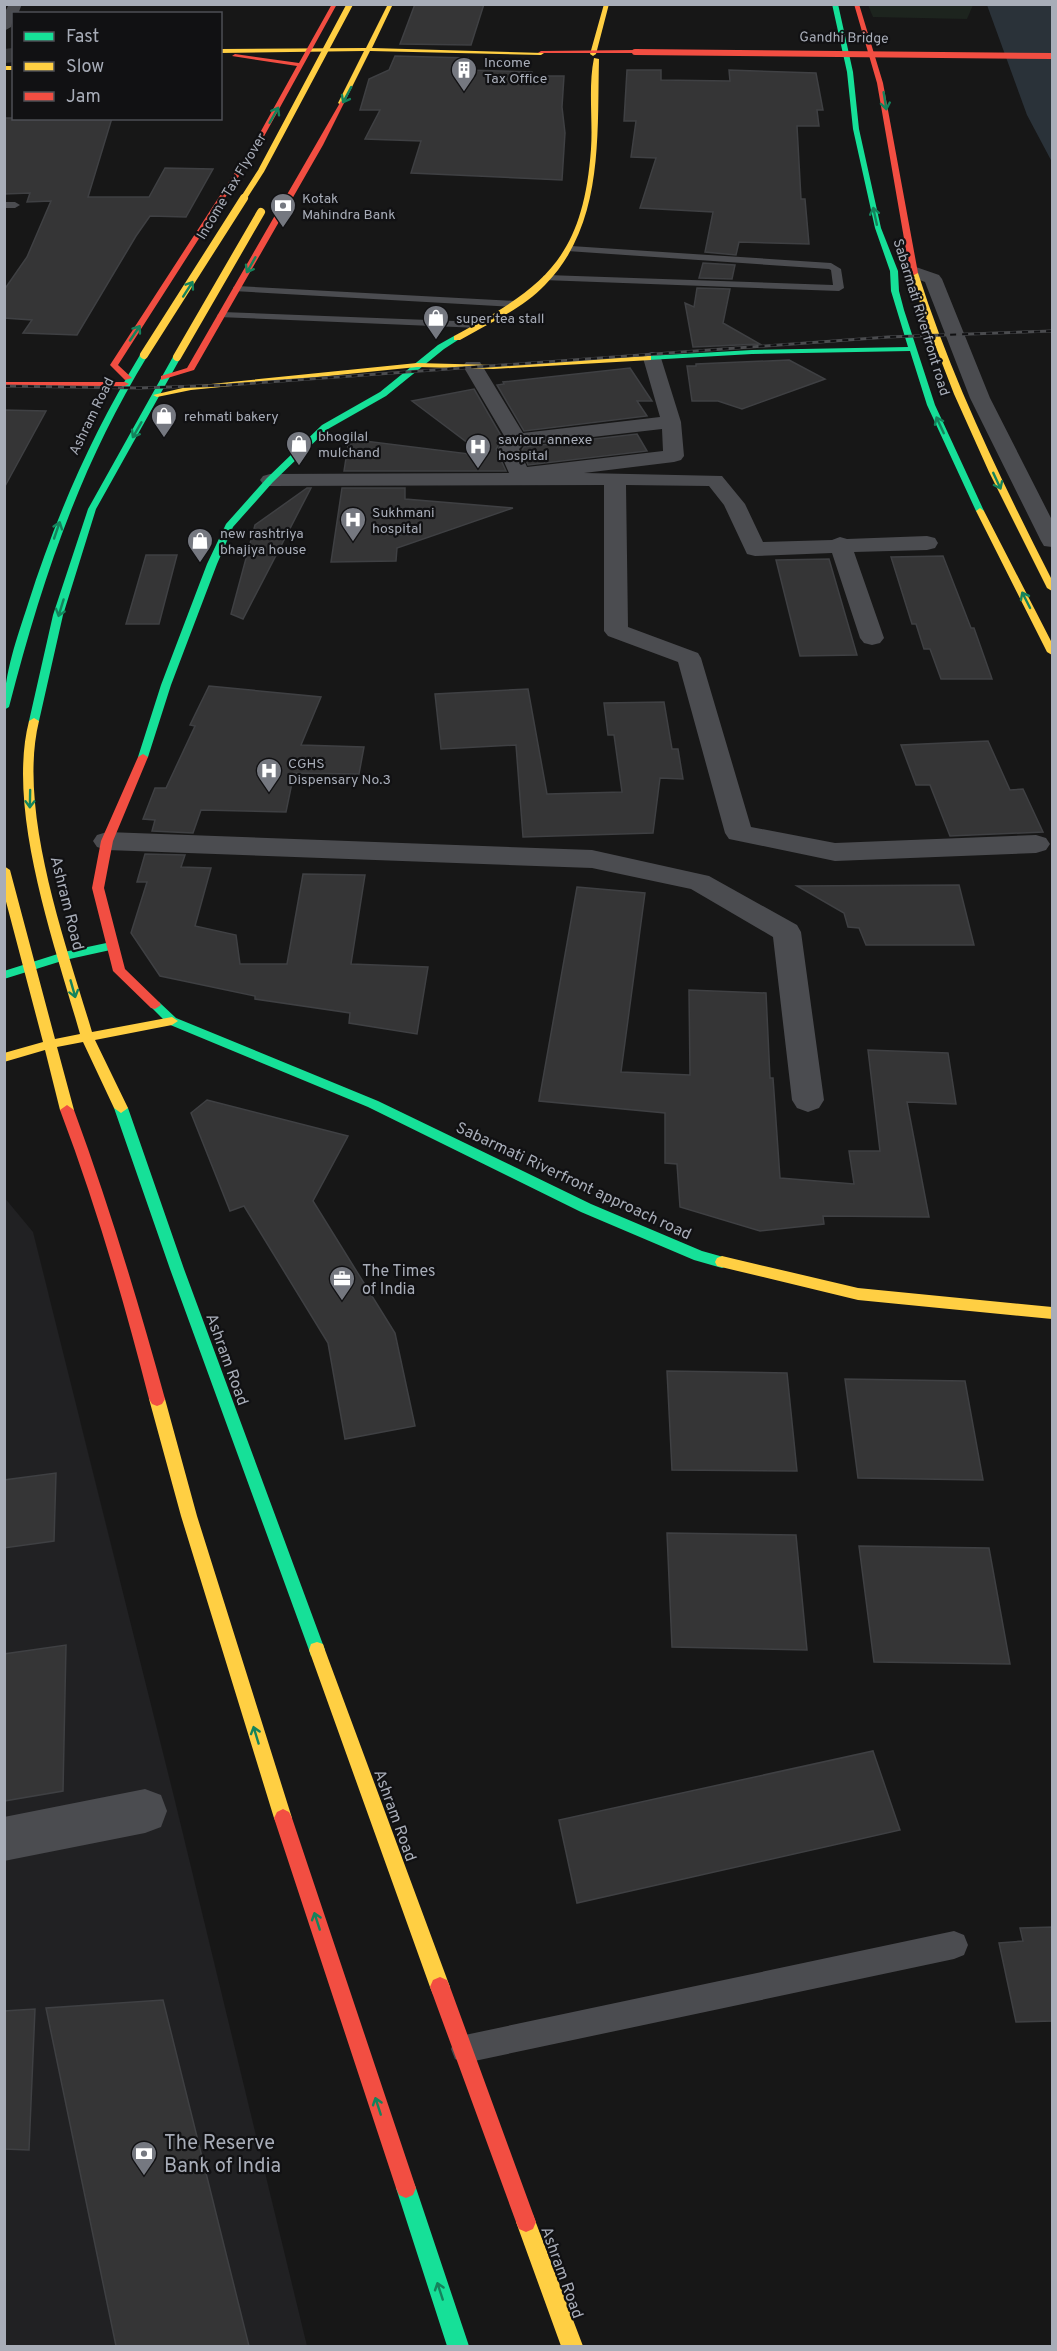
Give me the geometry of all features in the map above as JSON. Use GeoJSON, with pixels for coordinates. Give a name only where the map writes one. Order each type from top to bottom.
{"type":"FeatureCollection","features":[{"type":"Feature","properties":{"kind":"main road"},"geometry":{"type":"LineString","coordinates":[[127,381],[114,365],[259,140],[335,4]]}},
{"type":"Feature","properties":{"kind":"main road","name":"Income Tax Flyover"},"geometry":{"type":"LineString","coordinates":[[127,381],[261,171],[350,4]]}},
{"type":"Feature","properties":{"kind":"main road"},"geometry":{"type":"LineString","coordinates":[[164,378],[190,370],[320,145],[391,4]]}},
{"type":"Feature","properties":{"kind":"main road"},"geometry":{"type":"LineString","coordinates":[[172,1021],[119,971],[98,888],[107,841],[149,744],[166,685],[212,564],[229,526],[270,480],[325,427],[383,394],[441,347],[528,294],[547,278],[571,249],[585,217],[591,185],[595,56],[607,4]]}},
{"type":"Feature","properties":{"kind":"main road","name":"Sabarmati Riverfront road"},"geometry":{"type":"LineString","coordinates":[[835,4],[850,72],[856,129],[878,228],[894,271],[895,291],[912,349],[931,405],[968,487],[1053,652]]}},
{"type":"Feature","properties":{"kind":"main road","name":"Sabarmati Riverfront road"},"geometry":{"type":"LineString","coordinates":[[856,4],[867,32],[881,81],[913,271],[937,345],[956,395],[1053,588]]}},
{"type":"Feature","properties":{"kind":"main road"},"geometry":{"type":"LineString","coordinates":[[342,56],[358,34]]}},
{"type":"Feature","properties":{"kind":"main road"},"geometry":{"type":"LineString","coordinates":[[368,53],[393,45],[437,54]]}},
{"type":"Feature","properties":{"kind":"main road"},"geometry":{"type":"LineString","coordinates":[[222,51],[238,54],[309,52]]}},
{"type":"Feature","properties":{"kind":"main road"},"geometry":{"type":"LineString","coordinates":[[222,57],[238,54],[309,52],[342,56],[368,53],[635,55]]}},
{"type":"Feature","properties":{"kind":"main road","name":"Gandhi Bridge"},"geometry":{"type":"LineString","coordinates":[[635,55],[1053,56]]}},
{"type":"Feature","properties":{"kind":"main road","name":"Gandhi Bridge"},"geometry":{"type":"LineString","coordinates":[[635,55],[1053,63]]}},
{"type":"Feature","properties":{"kind":"main road"},"geometry":{"type":"LineString","coordinates":[[164,378],[270,196]]}},
{"type":"Feature","properties":{"kind":"main road"},"geometry":{"type":"LineString","coordinates":[[157,395],[190,388],[417,365],[473,366],[752,352],[912,349]]}},
{"type":"Feature","properties":{"kind":"main road","name":"Ashram Road"},"geometry":{"type":"LineString","coordinates":[[164,378],[157,395],[92,509],[58,615],[30,737],[30,810],[50,909],[87,1037],[125,1116],[177,1269],[465,2049],[572,2346]]}},
{"type":"Feature","properties":{"kind":"main road"},"geometry":{"type":"LineString","coordinates":[[4,384],[127,381]]}},
{"type":"Feature","properties":{"kind":"main road","name":"Ashram Road"},"geometry":{"type":"LineString","coordinates":[[4,707],[27,616],[64,509],[127,381]]}},
{"type":"Feature","properties":{"kind":"main road"},"geometry":{"type":"LineString","coordinates":[[4,870],[70,1120],[88,1166],[129,1295],[189,1516],[268,1772],[458,2346]]}},
{"type":"Feature","properties":{"kind":"main road"},"geometry":{"type":"LineString","coordinates":[[4,975],[29,969],[64,956],[111,946]]}},
{"type":"Feature","properties":{"kind":"main road"},"geometry":{"type":"LineString","coordinates":[[4,1058],[51,1044],[172,1021]]}},
{"type":"Feature","properties":{"kind":"main road","name":"Sabarmati Riverfront approach road"},"geometry":{"type":"LineString","coordinates":[[172,1021],[373,1104],[586,1208],[699,1256],[858,1294],[1053,1312]]}},
{"type":"Feature","properties":{"kind":"street"},"geometry":{"type":"LineString","coordinates":[[4,27],[16,4]]}},
{"type":"Feature","properties":{"kind":"street"},"geometry":{"type":"LineString","coordinates":[[913,271],[933,279],[980,398],[1053,541]]}},
{"type":"Feature","properties":{"kind":"street"},"geometry":{"type":"LineString","coordinates":[[652,358],[671,422],[674,456],[520,474],[508,448],[517,440],[671,422]]}},
{"type":"Feature","properties":{"kind":"street"},"geometry":{"type":"LineString","coordinates":[[473,366],[517,440]]}},
{"type":"Feature","properties":{"kind":"street"},"geometry":{"type":"LineString","coordinates":[[615,479],[616,632],[688,658],[739,832],[835,852],[1036,844]]}},
{"type":"Feature","properties":{"kind":"street"},"geometry":{"type":"LineString","coordinates":[[270,480],[714,480],[734,504],[755,549],[840,544],[927,543]]}},
{"type":"Feature","properties":{"kind":"street"},"geometry":{"type":"LineString","coordinates":[[840,544],[872,638]]}},
{"type":"Feature","properties":{"kind":"street"},"geometry":{"type":"LineString","coordinates":[[107,841],[592,859],[699,882],[787,932],[808,1100]]}},
{"type":"Feature","properties":{"kind":"street"},"geometry":{"type":"LineString","coordinates":[[4,1839],[145,1811]]}},
{"type":"Feature","properties":{"kind":"lane"},"geometry":{"type":"LineString","coordinates":[[547,278],[838,288],[836,269],[831,266],[571,249]]}},
{"type":"Feature","properties":{"kind":"lane"},"geometry":{"type":"LineString","coordinates":[[275,282],[528,294]]}},
{"type":"Feature","properties":{"kind":"lane"},"geometry":{"type":"LineString","coordinates":[[237,290],[514,304]]}},
{"type":"Feature","properties":{"kind":"lane"},"geometry":{"type":"LineString","coordinates":[[222,315],[480,325]]}},
{"type":"Feature","properties":{"kind":"lane"},"geometry":{"type":"LineString","coordinates":[[465,2049],[954,1946]]}},
{"type":"Feature","properties":{"kind":"shaded area"},"geometry":{"type":"Polygon","coordinates":[[[868,5],[973,5],[967,19],[873,17],[868,5]]]}},
{"type":"Feature","properties":{"kind":"shaded area"},"geometry":{"type":"Polygon","coordinates":[[[987,5],[1052,5],[1052,162],[1027,115],[987,5]]]}},
{"type":"Feature","properties":{"kind":"shaded area"},"geometry":{"type":"Polygon","coordinates":[[[4,1197],[33,1232],[175,1801],[307,2346],[5,2346],[4,1197]]]}},
{"type":"Feature","properties":{"kind":"building"},"geometry":{"type":"Polygon","coordinates":[[[415,4],[484,4],[471,45],[400,44],[415,4]]]}},
{"type":"Feature","properties":{"kind":"building"},"geometry":{"type":"Polygon","coordinates":[[[395,56],[468,58],[464,70],[532,72],[532,76],[564,76],[562,107],[565,133],[562,180],[411,173],[421,141],[365,139],[380,110],[360,110],[369,79],[389,70],[395,56]]]}},
{"type":"Feature","properties":{"kind":"building"},"geometry":{"type":"Polygon","coordinates":[[[627,70],[661,70],[661,80],[730,81],[729,70],[816,73],[823,110],[817,110],[819,126],[797,126],[801,199],[805,199],[809,244],[739,242],[736,255],[705,252],[713,212],[640,208],[656,158],[631,157],[636,121],[624,121],[627,70]]]}},
{"type":"Feature","properties":{"kind":"building"},"geometry":{"type":"Polygon","coordinates":[[[4,118],[12,118],[12,120],[111,120],[88,197],[149,197],[165,168],[213,169],[186,217],[150,216],[77,335],[23,333],[32,320],[4,318],[4,290],[27,257],[51,201],[27,202],[30,193],[4,194],[4,118]]]}},
{"type":"Feature","properties":{"kind":"building"},"geometry":{"type":"Polygon","coordinates":[[[703,263],[735,265],[732,279],[699,278],[703,263]]]}},
{"type":"Feature","properties":{"kind":"building"},"geometry":{"type":"Polygon","coordinates":[[[697,288],[730,289],[723,323],[760,344],[693,347],[685,303],[694,307],[697,288]]]}},
{"type":"Feature","properties":{"kind":"building"},"geometry":{"type":"Polygon","coordinates":[[[789,360],[825,379],[742,409],[718,401],[692,401],[687,366],[789,360]]]}},
{"type":"Feature","properties":{"kind":"building"},"geometry":{"type":"Polygon","coordinates":[[[630,368],[652,401],[637,401],[647,416],[524,431],[497,385],[504,384],[503,382],[630,368]]]}},
{"type":"Feature","properties":{"kind":"building"},"geometry":{"type":"Polygon","coordinates":[[[474,389],[503,439],[496,449],[506,471],[344,471],[349,439],[485,456],[412,401],[474,389]]]}},
{"type":"Feature","properties":{"kind":"building"},"geometry":{"type":"Polygon","coordinates":[[[4,410],[46,411],[4,488],[4,410]]]}},
{"type":"Feature","properties":{"kind":"building"},"geometry":{"type":"Polygon","coordinates":[[[637,434],[647,451],[528,465],[522,450],[524,447],[637,434]]]}},
{"type":"Feature","properties":{"kind":"building"},"geometry":{"type":"Polygon","coordinates":[[[307,488],[311,488],[243,619],[231,614],[255,525],[307,488]]]}},
{"type":"Feature","properties":{"kind":"building"},"geometry":{"type":"Polygon","coordinates":[[[342,488],[405,488],[405,499],[513,508],[397,548],[396,561],[331,562],[342,488]]]}},
{"type":"Feature","properties":{"kind":"building"},"geometry":{"type":"Polygon","coordinates":[[[146,555],[177,555],[159,624],[126,624],[146,555]]]}},
{"type":"Feature","properties":{"kind":"building"},"geometry":{"type":"Polygon","coordinates":[[[943,556],[971,628],[974,628],[992,679],[941,679],[930,649],[924,649],[916,624],[912,624],[891,557],[943,556]]]}},
{"type":"Feature","properties":{"kind":"building"},"geometry":{"type":"Polygon","coordinates":[[[829,559],[857,655],[800,656],[776,560],[829,559]]]}},
{"type":"Feature","properties":{"kind":"building"},"geometry":{"type":"Polygon","coordinates":[[[209,686],[321,697],[301,745],[364,747],[359,774],[294,773],[286,812],[201,810],[193,833],[152,831],[155,820],[143,819],[155,788],[166,788],[195,726],[190,725],[209,686]]]}},
{"type":"Feature","properties":{"kind":"building"},"geometry":{"type":"Polygon","coordinates":[[[528,689],[547,794],[622,792],[614,735],[608,735],[604,703],[664,702],[672,749],[678,749],[683,779],[660,778],[653,833],[523,837],[516,745],[441,749],[435,694],[528,689]]]}},
{"type":"Feature","properties":{"kind":"building"},"geometry":{"type":"Polygon","coordinates":[[[988,741],[1010,790],[1023,789],[1043,832],[950,836],[930,785],[916,785],[901,745],[988,741]]]}},
{"type":"Feature","properties":{"kind":"building"},"geometry":{"type":"Polygon","coordinates":[[[145,854],[185,855],[181,867],[211,868],[195,926],[236,935],[240,964],[287,964],[303,874],[365,875],[351,964],[428,967],[417,1034],[349,1023],[350,1013],[255,999],[255,996],[160,976],[131,933],[147,882],[137,882],[145,854]]]}},
{"type":"Feature","properties":{"kind":"building"},"geometry":{"type":"Polygon","coordinates":[[[959,885],[974,945],[866,945],[859,928],[848,927],[844,913],[797,886],[959,885]]]}},
{"type":"Feature","properties":{"kind":"building"},"geometry":{"type":"Polygon","coordinates":[[[577,887],[645,893],[621,1072],[690,1075],[689,990],[766,993],[770,1078],[773,1078],[780,1178],[854,1184],[849,1151],[880,1151],[868,1050],[948,1053],[956,1104],[907,1102],[929,1217],[823,1216],[824,1224],[760,1231],[680,1207],[677,1164],[665,1163],[665,1113],[539,1101],[577,887]]]}},
{"type":"Feature","properties":{"kind":"building"},"geometry":{"type":"Polygon","coordinates":[[[207,1100],[348,1136],[313,1201],[395,1333],[415,1426],[345,1439],[328,1343],[244,1206],[230,1211],[191,1113],[207,1100]]]}},
{"type":"Feature","properties":{"kind":"building"},"geometry":{"type":"Polygon","coordinates":[[[667,1371],[787,1373],[797,1471],[672,1470],[667,1371]]]}},
{"type":"Feature","properties":{"kind":"building"},"geometry":{"type":"Polygon","coordinates":[[[845,1379],[965,1381],[983,1480],[858,1478],[845,1379]]]}},
{"type":"Feature","properties":{"kind":"building"},"geometry":{"type":"Polygon","coordinates":[[[56,1473],[54,1541],[4,1548],[4,1480],[56,1473]]]}},
{"type":"Feature","properties":{"kind":"building"},"geometry":{"type":"Polygon","coordinates":[[[667,1533],[796,1535],[807,1650],[672,1647],[667,1533]]]}},
{"type":"Feature","properties":{"kind":"building"},"geometry":{"type":"Polygon","coordinates":[[[859,1546],[989,1548],[1010,1664],[874,1662],[859,1546]]]}},
{"type":"Feature","properties":{"kind":"building"},"geometry":{"type":"Polygon","coordinates":[[[66,1645],[63,1791],[4,1801],[4,1654],[66,1645]]]}},
{"type":"Feature","properties":{"kind":"building"},"geometry":{"type":"Polygon","coordinates":[[[873,1751],[900,1830],[577,1903],[559,1820],[873,1751]]]}},
{"type":"Feature","properties":{"kind":"building"},"geometry":{"type":"Polygon","coordinates":[[[1053,1927],[1053,2021],[1016,2022],[999,1943],[1023,1941],[1020,1928],[1053,1927]]]}},
{"type":"Feature","properties":{"kind":"building","name":"The Reserve Bank of India"},"geometry":{"type":"Polygon","coordinates":[[[163,2000],[249,2346],[116,2346],[46,2008],[163,2000]]]}},
{"type":"Feature","properties":{"kind":"building"},"geometry":{"type":"Polygon","coordinates":[[[35,2009],[29,2150],[4,2149],[4,2011],[35,2009]]]}},
{"type":"Feature","properties":{"kind":"tunnel"},"geometry":{"type":"LineString","coordinates":[[4,56],[12,55]]}},
{"type":"Feature","properties":{"kind":"railway"},"geometry":{"type":"LineString","coordinates":[[4,386],[139,388],[228,385],[888,337],[1052,331]]}},
{"type":"Feature","properties":{"kind":"traffic: fast"},"geometry":{"type":"LineString","coordinates":[[835,4],[850,72],[856,129],[878,228],[894,271],[895,291],[900,310],[931,405],[980,511]]}},
{"type":"Feature","properties":{"kind":"traffic: fast"},"geometry":{"type":"LineString","coordinates":[[143,757],[166,685],[212,564],[229,526],[270,480],[325,427],[383,394],[441,347],[457,338]]}},
{"type":"Feature","properties":{"kind":"traffic: fast"},"geometry":{"type":"LineString","coordinates":[[648,358],[752,352],[912,349]]}},
{"type":"Feature","properties":{"kind":"traffic: fast"},"geometry":{"type":"LineString","coordinates":[[4,707],[29,615],[59,525],[97,438],[144,355]]}},
{"type":"Feature","properties":{"kind":"traffic: fast"},"geometry":{"type":"LineString","coordinates":[[34,721],[58,615],[92,509],[177,357]]}},
{"type":"Feature","properties":{"kind":"traffic: fast"},"geometry":{"type":"LineString","coordinates":[[4,975],[64,956],[111,946]]}},
{"type":"Feature","properties":{"kind":"traffic: fast"},"geometry":{"type":"LineString","coordinates":[[155,1005],[172,1021],[373,1104],[586,1208],[699,1256],[722,1262]]}},
{"type":"Feature","properties":{"kind":"traffic: fast"},"geometry":{"type":"LineString","coordinates":[[121,1108],[177,1269],[317,1650]]}},
{"type":"Feature","properties":{"kind":"traffic: fast"},"geometry":{"type":"LineString","coordinates":[[406,2188],[458,2346]]}},
{"type":"Feature","properties":{"kind":"traffic: slow"},"geometry":{"type":"LineString","coordinates":[[144,355],[261,171],[350,4]]}},
{"type":"Feature","properties":{"kind":"traffic: slow"},"geometry":{"type":"LineString","coordinates":[[341,103],[391,4]]}},
{"type":"Feature","properties":{"kind":"traffic: slow"},"geometry":{"type":"LineString","coordinates":[[593,54],[607,4]]}},
{"type":"Feature","properties":{"kind":"traffic: slow"},"geometry":{"type":"LineString","coordinates":[[222,51],[340,49],[541,53]]}},
{"type":"Feature","properties":{"kind":"traffic: slow"},"geometry":{"type":"LineString","coordinates":[[457,338],[512,307],[533,292],[562,261],[576,235],[586,207],[591,179],[596,59]]}},
{"type":"Feature","properties":{"kind":"traffic: slow"},"geometry":{"type":"LineString","coordinates":[[4,68],[12,68]]}},
{"type":"Feature","properties":{"kind":"traffic: slow"},"geometry":{"type":"LineString","coordinates":[[177,357],[261,212]]}},
{"type":"Feature","properties":{"kind":"traffic: slow"},"geometry":{"type":"LineString","coordinates":[[914,273],[942,355],[975,434],[1052,588]]}},
{"type":"Feature","properties":{"kind":"traffic: slow"},"geometry":{"type":"LineString","coordinates":[[157,395],[191,388],[417,365],[493,367],[648,358]]}},
{"type":"Feature","properties":{"kind":"traffic: slow"},"geometry":{"type":"LineString","coordinates":[[980,511],[1052,652]]}},
{"type":"Feature","properties":{"kind":"traffic: slow"},"geometry":{"type":"LineString","coordinates":[[34,721],[30,737],[29,810],[50,909],[87,1037],[121,1108]]}},
{"type":"Feature","properties":{"kind":"traffic: slow"},"geometry":{"type":"LineString","coordinates":[[4,870],[67,1110]]}},
{"type":"Feature","properties":{"kind":"traffic: slow"},"geometry":{"type":"LineString","coordinates":[[4,1058],[51,1044],[172,1021]]}},
{"type":"Feature","properties":{"kind":"traffic: slow"},"geometry":{"type":"LineString","coordinates":[[722,1262],[858,1294],[1052,1313]]}},
{"type":"Feature","properties":{"kind":"traffic: slow"},"geometry":{"type":"LineString","coordinates":[[157,1399],[189,1516],[283,1818]]}},
{"type":"Feature","properties":{"kind":"traffic: slow"},"geometry":{"type":"LineString","coordinates":[[317,1650],[440,1987]]}},
{"type":"Feature","properties":{"kind":"traffic: slow"},"geometry":{"type":"LineString","coordinates":[[526,2222],[572,2346]]}},
{"type":"Feature","properties":{"kind":"traffic: jam"},"geometry":{"type":"LineString","coordinates":[[128,378],[114,365],[259,140],[335,4]]}},
{"type":"Feature","properties":{"kind":"traffic: jam"},"geometry":{"type":"LineString","coordinates":[[856,4],[880,83],[914,273]]}},
{"type":"Feature","properties":{"kind":"traffic: jam"},"geometry":{"type":"LineString","coordinates":[[541,53],[635,52]]}},
{"type":"Feature","properties":{"kind":"traffic: jam"},"geometry":{"type":"LineString","coordinates":[[635,52],[1052,56]]}},
{"type":"Feature","properties":{"kind":"traffic: jam"},"geometry":{"type":"LineString","coordinates":[[235,56],[302,65]]}},
{"type":"Feature","properties":{"kind":"traffic: jam"},"geometry":{"type":"LineString","coordinates":[[164,378],[190,370],[320,145],[341,103]]}},
{"type":"Feature","properties":{"kind":"traffic: jam"},"geometry":{"type":"LineString","coordinates":[[4,384],[125,384]]}},
{"type":"Feature","properties":{"kind":"traffic: jam"},"geometry":{"type":"LineString","coordinates":[[143,757],[107,841],[98,888],[119,971],[155,1005]]}},
{"type":"Feature","properties":{"kind":"traffic: jam"},"geometry":{"type":"LineString","coordinates":[[67,1110],[88,1166],[129,1295],[157,1399]]}},
{"type":"Feature","properties":{"kind":"traffic: jam"},"geometry":{"type":"LineString","coordinates":[[283,1818],[406,2188]]}},
{"type":"Feature","properties":{"kind":"traffic: jam"},"geometry":{"type":"LineString","coordinates":[[440,1987],[526,2222]]}},
{"type":"Feature","properties":{"kind":"place","name":"Income Tax Office"},"geometry":{"type":"Point","coordinates":[464,93]}},
{"type":"Feature","properties":{"kind":"place","name":"Kotak Mahindra Bank"},"geometry":{"type":"Point","coordinates":[283,229]}},
{"type":"Feature","properties":{"kind":"place","name":"super tea stall"},"geometry":{"type":"Point","coordinates":[436,341]}},
{"type":"Feature","properties":{"kind":"place","name":"rehmati bakery"},"geometry":{"type":"Point","coordinates":[164,439]}},
{"type":"Feature","properties":{"kind":"place","name":"bhogilal mulchand"},"geometry":{"type":"Point","coordinates":[299,467]}},
{"type":"Feature","properties":{"kind":"place","name":"saviour annexe hospital"},"geometry":{"type":"Point","coordinates":[478,470]}},
{"type":"Feature","properties":{"kind":"place","name":"Sukhmani hospital"},"geometry":{"type":"Point","coordinates":[353,543]}},
{"type":"Feature","properties":{"kind":"place","name":"new rashtriya bhajiya house"},"geometry":{"type":"Point","coordinates":[200,564]}},
{"type":"Feature","properties":{"kind":"place","name":"CGHS Dispensary No.3"},"geometry":{"type":"Point","coordinates":[269,794]}},
{"type":"Feature","properties":{"kind":"place","name":"The Times of India"},"geometry":{"type":"Point","coordinates":[342,1302]}},
{"type":"Feature","properties":{"kind":"place","name":"The Reserve Bank of India"},"geometry":{"type":"Point","coordinates":[144,2177]}}]}
